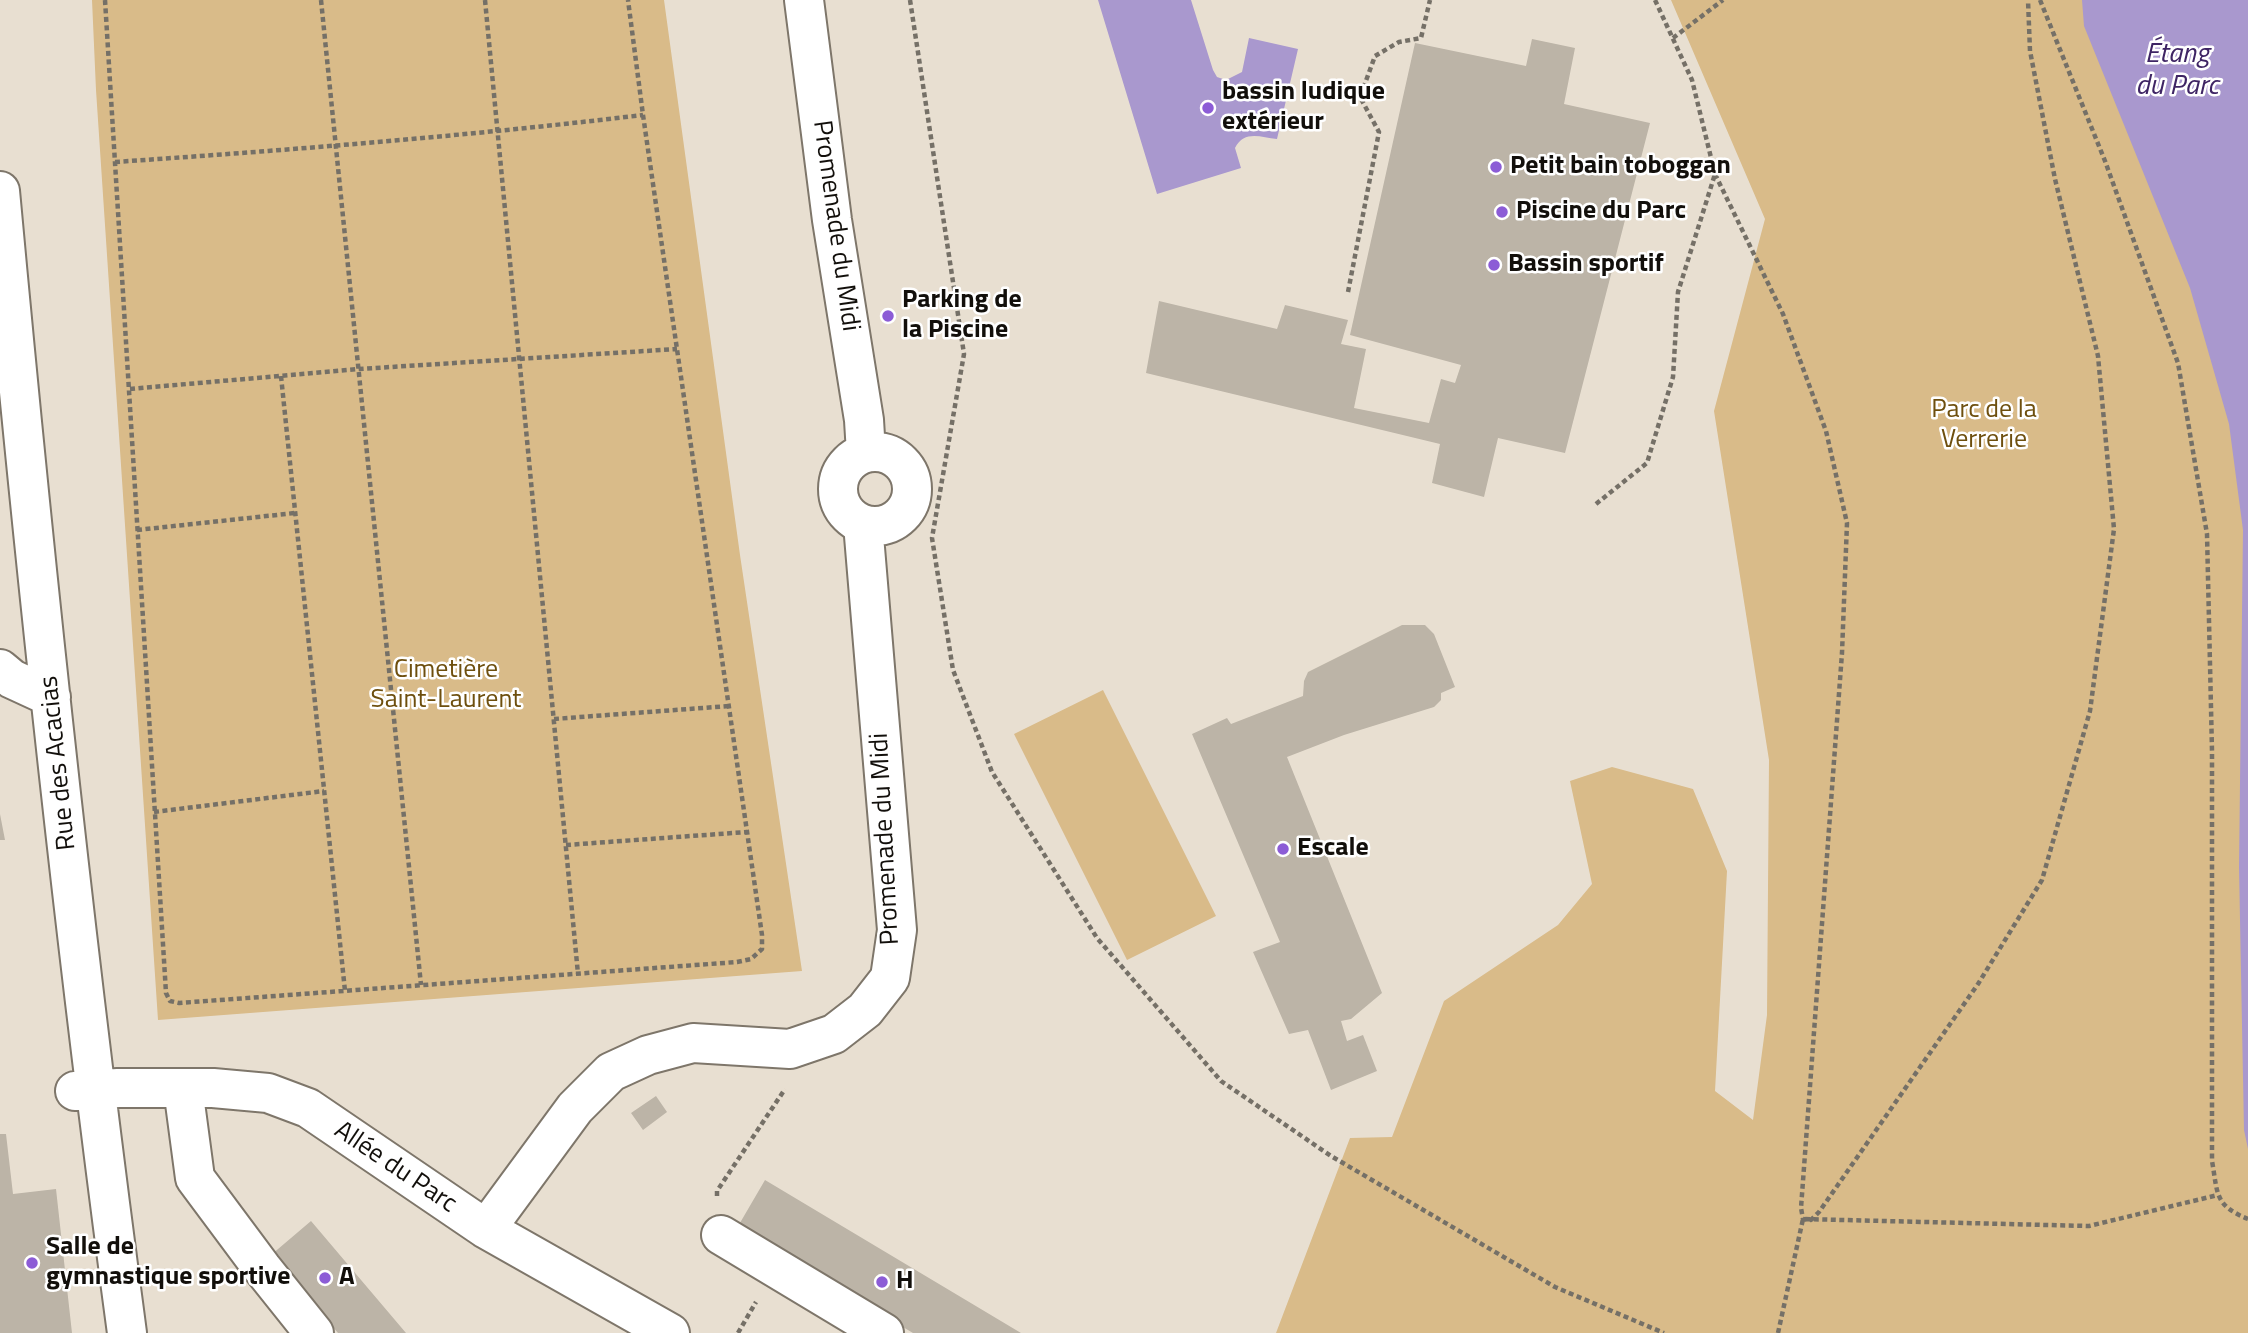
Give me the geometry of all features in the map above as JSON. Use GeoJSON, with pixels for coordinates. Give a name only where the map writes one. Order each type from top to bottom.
{"type":"FeatureCollection","features":[{"type":"Feature","properties":{"kind":"street","name":"Promenade du Midi"},"geometry":{"type":"LineString","coordinates":[[804,0],[832,220],[864,420],[866,453]]}},
{"type":"Feature","properties":{"kind":"street","name":"Rue des Acacias"},"geometry":{"type":"LineString","coordinates":[[0,191],[8,373],[51,697],[86,1090],[127,1333]]}},
{"type":"Feature","properties":{"kind":"street"},"geometry":{"type":"LineString","coordinates":[[878,452],[891,455],[908,471],[912,483],[909,506],[893,522],[873,526],[863,524],[852,518],[839,499],[840,475],[855,457],[878,452]]}},
{"type":"Feature","properties":{"kind":"street","name":"Promenade du Midi"},"geometry":{"type":"LineString","coordinates":[[486,1229],[576,1108],[611,1072],[648,1055],[693,1043],[790,1049],[834,1034],[865,1010],[890,978],[897,930],[863,524]]}},
{"type":"Feature","properties":{"kind":"street"},"geometry":{"type":"LineString","coordinates":[[0,669],[12,679],[51,697]]}},
{"type":"Feature","properties":{"kind":"street"},"geometry":{"type":"LineString","coordinates":[[183,1088],[195,1178],[314,1333]]}},
{"type":"Feature","properties":{"kind":"street","name":"Allée du Parc"},"geometry":{"type":"LineString","coordinates":[[86,1090],[213,1088],[268,1093],[308,1108],[486,1229],[670,1333]]}},
{"type":"Feature","properties":{"kind":"street"},"geometry":{"type":"LineString","coordinates":[[721,1235],[884,1333]]}},
{"type":"Feature","properties":{"kind":"path"},"geometry":{"type":"LineString","coordinates":[[105,0],[166,993],[170,1001],[179,1003],[737,962],[758,955],[762,949],[628,0]]}},
{"type":"Feature","properties":{"kind":"path"},"geometry":{"type":"LineString","coordinates":[[321,0],[421,985]]}},
{"type":"Feature","properties":{"kind":"path"},"geometry":{"type":"LineString","coordinates":[[485,0],[578,974]]}},
{"type":"Feature","properties":{"kind":"path"},"geometry":{"type":"LineString","coordinates":[[910,0],[964,354],[932,538],[953,670],[992,772],[1097,938],[1221,1081],[1331,1156],[1555,1287],[1664,1333]]}},
{"type":"Feature","properties":{"kind":"path"},"geometry":{"type":"LineString","coordinates":[[1348,292],[1379,132],[1360,97],[1375,56],[1399,42],[1421,38],[1430,0]]}},
{"type":"Feature","properties":{"kind":"path"},"geometry":{"type":"LineString","coordinates":[[1655,0],[1692,80],[1715,174],[1783,314],[1826,431],[1847,523],[1842,653],[1805,1124],[1801,1208],[1803,1219],[1778,1333]]}},
{"type":"Feature","properties":{"kind":"path"},"geometry":{"type":"LineString","coordinates":[[1673,38],[1723,0]]}},
{"type":"Feature","properties":{"kind":"path"},"geometry":{"type":"LineString","coordinates":[[1803,1219],[1811,1220],[1819,1212],[1978,984],[2042,880],[2090,711],[2114,529],[2098,356],[2055,179],[2030,51],[2028,0]]}},
{"type":"Feature","properties":{"kind":"path"},"geometry":{"type":"LineString","coordinates":[[2040,0],[2105,161],[2178,363],[2207,534],[2212,751],[2212,1161],[2218,1195],[2228,1211],[2248,1219]]}},
{"type":"Feature","properties":{"kind":"path"},"geometry":{"type":"LineString","coordinates":[[115,162],[336,147],[643,116]]}},
{"type":"Feature","properties":{"kind":"path"},"geometry":{"type":"LineString","coordinates":[[1596,504],[1647,463],[1673,377],[1678,292],[1715,174]]}},
{"type":"Feature","properties":{"kind":"path"},"geometry":{"type":"LineString","coordinates":[[129,389],[359,369],[677,349]]}},
{"type":"Feature","properties":{"kind":"path"},"geometry":{"type":"LineString","coordinates":[[281,376],[345,991]]}},
{"type":"Feature","properties":{"kind":"path"},"geometry":{"type":"LineString","coordinates":[[137,530],[295,513]]}},
{"type":"Feature","properties":{"kind":"path"},"geometry":{"type":"LineString","coordinates":[[554,719],[729,706]]}},
{"type":"Feature","properties":{"kind":"path"},"geometry":{"type":"LineString","coordinates":[[155,812],[324,792]]}},
{"type":"Feature","properties":{"kind":"path"},"geometry":{"type":"LineString","coordinates":[[566,845],[747,832]]}},
{"type":"Feature","properties":{"kind":"path"},"geometry":{"type":"LineString","coordinates":[[721,1235],[717,1191],[790,1082],[790,1049]]}},
{"type":"Feature","properties":{"kind":"path"},"geometry":{"type":"LineString","coordinates":[[1803,1219],[2089,1226],[2218,1195]]}},
{"type":"Feature","properties":{"kind":"green space","name":"Cimetière Saint-Laurent"},"geometry":{"type":"Polygon","coordinates":[[[92,0],[664,0],[740,555],[802,971],[158,1020],[92,0]]]}},
{"type":"Feature","properties":{"kind":"green space","name":"Parc de la Verrerie"},"geometry":{"type":"Polygon","coordinates":[[[1671,0],[2248,0],[2248,1333],[1276,1333],[1350,1138],[1392,1137],[1444,1001],[1558,925],[1592,884],[1570,781],[1612,767],[1693,789],[1727,871],[1715,1091],[1753,1120],[1767,1015],[1769,760],[1714,411],[1765,219],[1671,0]]]}},
{"type":"Feature","properties":{"kind":"green space"},"geometry":{"type":"Polygon","coordinates":[[[1103,690],[1216,916],[1127,960],[1014,734],[1103,690]]]}},
{"type":"Feature","properties":{"kind":"water","name":"bassin ludique extérieur"},"geometry":{"type":"Polygon","coordinates":[[[1098,0],[1191,0],[1213,70],[1217,77],[1226,80],[1242,72],[1249,38],[1298,49],[1277,139],[1253,136],[1243,139],[1235,148],[1241,168],[1157,194],[1098,0]]]}},
{"type":"Feature","properties":{"kind":"water","name":"Étang du Parc"},"geometry":{"type":"Polygon","coordinates":[[[2082,0],[2248,0],[2248,1149],[2244,1130],[2239,867],[2243,530],[2229,424],[2190,288],[2084,26],[2082,0]]]}},
{"type":"Feature","properties":{"kind":"building","name":"Piscine du Parc"},"geometry":{"type":"Polygon","coordinates":[[[1532,39],[1575,48],[1564,104],[1650,123],[1565,453],[1498,438],[1484,497],[1432,483],[1440,444],[1146,373],[1159,301],[1277,329],[1285,305],[1348,320],[1341,344],[1366,349],[1354,408],[1429,423],[1441,379],[1455,383],[1461,365],[1350,335],[1415,43],[1526,66],[1532,39]]]}},
{"type":"Feature","properties":{"kind":"building","name":"Escale"},"geometry":{"type":"Polygon","coordinates":[[[1402,625],[1425,625],[1434,634],[1455,687],[1441,693],[1441,700],[1434,707],[1344,735],[1287,757],[1382,993],[1351,1019],[1341,1021],[1347,1041],[1363,1035],[1377,1071],[1331,1090],[1308,1030],[1289,1034],[1253,952],[1280,942],[1192,734],[1227,718],[1231,724],[1303,696],[1308,672],[1402,625]]]}},
{"type":"Feature","properties":{"kind":"building"},"geometry":{"type":"Polygon","coordinates":[[[0,814],[5,840],[0,840],[0,814]]]}},
{"type":"Feature","properties":{"kind":"building"},"geometry":{"type":"Polygon","coordinates":[[[656,1096],[667,1112],[643,1130],[631,1113],[656,1096]]]}},
{"type":"Feature","properties":{"kind":"building","name":"Salle de gymnastique sportive"},"geometry":{"type":"Polygon","coordinates":[[[0,1134],[6,1134],[13,1194],[56,1189],[72,1333],[0,1333],[0,1134]]]}},
{"type":"Feature","properties":{"kind":"building","name":"H"},"geometry":{"type":"Polygon","coordinates":[[[765,1180],[1021,1333],[913,1333],[737,1228],[765,1180]]]}},
{"type":"Feature","properties":{"kind":"building","name":"A"},"geometry":{"type":"Polygon","coordinates":[[[311,1221],[406,1333],[338,1333],[271,1255],[311,1221]]]}},
{"type":"Feature","properties":{"kind":"place","name":"bassin ludique extérieur"},"geometry":{"type":"Point","coordinates":[1208,108]}},
{"type":"Feature","properties":{"kind":"place","name":"Petit bain toboggan"},"geometry":{"type":"Point","coordinates":[1496,167]}},
{"type":"Feature","properties":{"kind":"place","name":"Piscine du Parc"},"geometry":{"type":"Point","coordinates":[1502,212]}},
{"type":"Feature","properties":{"kind":"place","name":"Bassin sportif"},"geometry":{"type":"Point","coordinates":[1494,265]}},
{"type":"Feature","properties":{"kind":"place","name":"Parking de la Piscine"},"geometry":{"type":"Point","coordinates":[888,316]}},
{"type":"Feature","properties":{"kind":"place","name":"Escale"},"geometry":{"type":"Point","coordinates":[1283,849]}},
{"type":"Feature","properties":{"kind":"place","name":"Salle de gymnastique sportive"},"geometry":{"type":"Point","coordinates":[32,1263]}},
{"type":"Feature","properties":{"kind":"place","name":"A"},"geometry":{"type":"Point","coordinates":[325,1278]}},
{"type":"Feature","properties":{"kind":"place","name":"H"},"geometry":{"type":"Point","coordinates":[882,1282]}}]}
